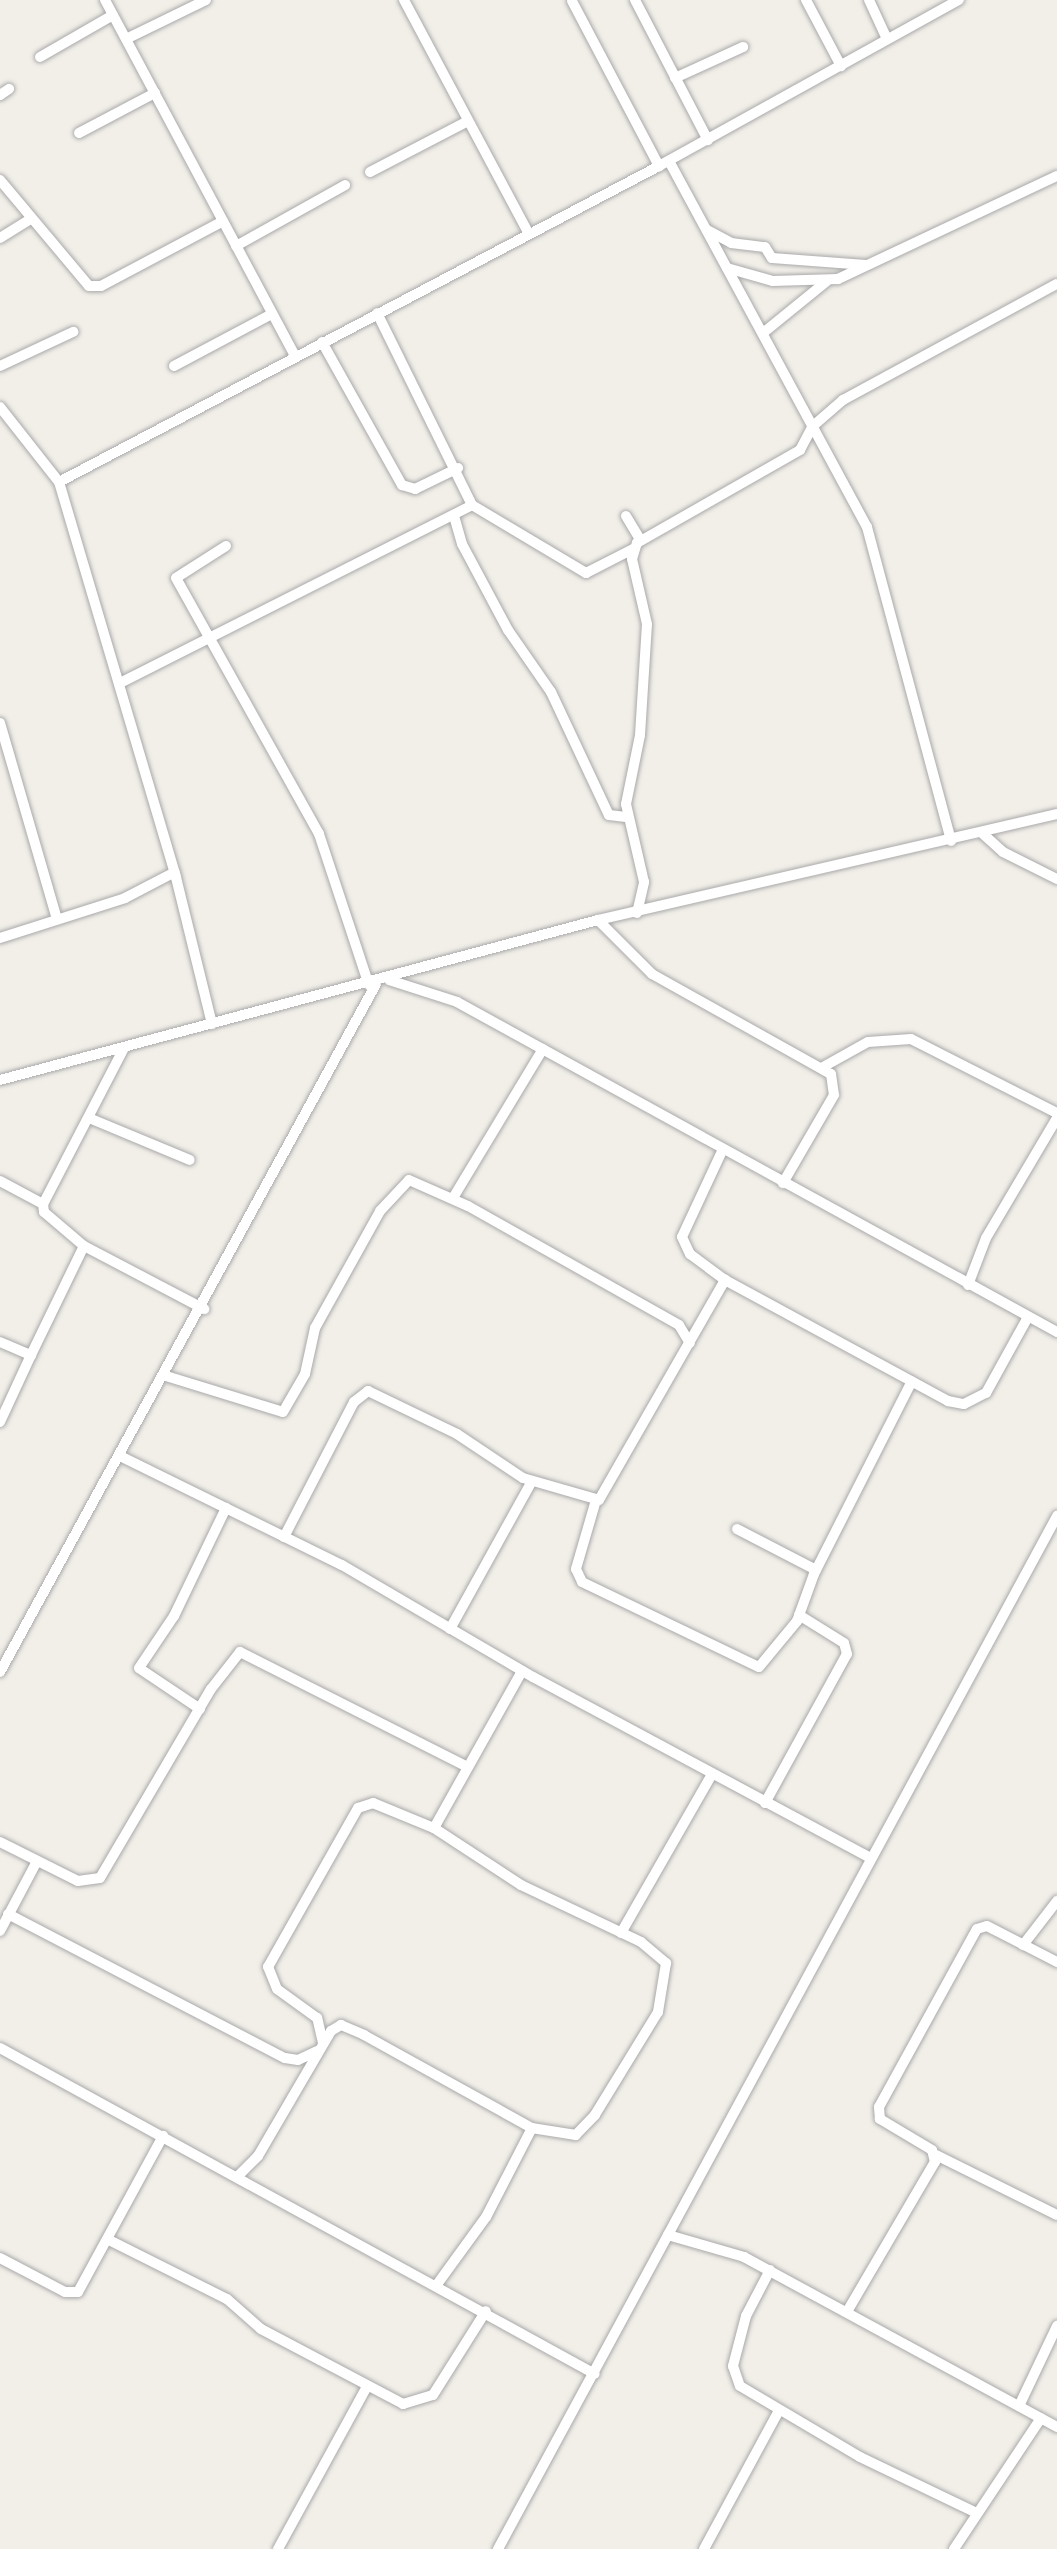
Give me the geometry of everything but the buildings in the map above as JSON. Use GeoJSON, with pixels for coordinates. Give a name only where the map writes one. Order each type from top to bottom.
{"type":"FeatureCollection","features":[{"type":"Feature","properties":{"kind":"street"},"geometry":{"type":"LineString","coordinates":[[105,0],[295,356]]}},
{"type":"Feature","properties":{"kind":"street"},"geometry":{"type":"LineString","coordinates":[[126,39],[206,0]]}},
{"type":"Feature","properties":{"kind":"street"},"geometry":{"type":"LineString","coordinates":[[404,0],[529,234]]}},
{"type":"Feature","properties":{"kind":"street"},"geometry":{"type":"LineString","coordinates":[[635,0],[708,140]]}},
{"type":"Feature","properties":{"kind":"street"},"geometry":{"type":"LineString","coordinates":[[806,0],[841,66]]}},
{"type":"Feature","properties":{"kind":"street"},"geometry":{"type":"LineString","coordinates":[[869,0],[887,39]]}},
{"type":"Feature","properties":{"kind":"street"},"geometry":{"type":"LineString","coordinates":[[59,482],[664,164],[959,0]]}},
{"type":"Feature","properties":{"kind":"street"},"geometry":{"type":"LineString","coordinates":[[572,1],[664,164],[706,229],[867,527],[951,841]]}},
{"type":"Feature","properties":{"kind":"street"},"geometry":{"type":"LineString","coordinates":[[40,57],[113,15]]}},
{"type":"Feature","properties":{"kind":"street"},"geometry":{"type":"LineString","coordinates":[[675,78],[743,47]]}},
{"type":"Feature","properties":{"kind":"street"},"geometry":{"type":"LineString","coordinates":[[79,133],[155,93]]}},
{"type":"Feature","properties":{"kind":"street"},"geometry":{"type":"LineString","coordinates":[[370,172],[468,121]]}},
{"type":"Feature","properties":{"kind":"street"},"geometry":{"type":"LineString","coordinates":[[762,333],[827,281],[1057,176]]}},
{"type":"Feature","properties":{"kind":"street"},"geometry":{"type":"LineString","coordinates":[[0,180],[30,219],[89,286],[102,286],[223,222]]}},
{"type":"Feature","properties":{"kind":"street"},"geometry":{"type":"LineString","coordinates":[[236,246],[345,185]]}},
{"type":"Feature","properties":{"kind":"street"},"geometry":{"type":"LineString","coordinates":[[0,238],[30,219]]}},
{"type":"Feature","properties":{"kind":"street"},"geometry":{"type":"LineString","coordinates":[[706,229],[731,243],[765,247],[772,258],[866,265]]}},
{"type":"Feature","properties":{"kind":"street"},"geometry":{"type":"LineString","coordinates":[[727,268],[774,281],[827,281]]}},
{"type":"Feature","properties":{"kind":"street"},"geometry":{"type":"LineString","coordinates":[[377,313],[458,468],[472,505],[586,573],[633,549],[640,539],[793,454],[813,426],[843,400],[1057,284]]}},
{"type":"Feature","properties":{"kind":"street"},"geometry":{"type":"LineString","coordinates":[[174,366],[272,314]]}},
{"type":"Feature","properties":{"kind":"street"},"geometry":{"type":"LineString","coordinates":[[0,366],[73,332]]}},
{"type":"Feature","properties":{"kind":"street"},"geometry":{"type":"LineString","coordinates":[[322,342],[402,485],[415,489],[458,468]]}},
{"type":"Feature","properties":{"kind":"street"},"geometry":{"type":"LineString","coordinates":[[0,407],[59,482],[175,873],[212,1024]]}},
{"type":"Feature","properties":{"kind":"street"},"geometry":{"type":"LineString","coordinates":[[120,683],[472,505]]}},
{"type":"Feature","properties":{"kind":"street"},"geometry":{"type":"LineString","coordinates":[[454,516],[462,544],[508,630],[551,692],[609,815],[626,817]]}},
{"type":"Feature","properties":{"kind":"street"},"geometry":{"type":"LineString","coordinates":[[626,516],[640,539]]}},
{"type":"Feature","properties":{"kind":"street"},"geometry":{"type":"LineString","coordinates":[[0,1672],[204,1309],[373,985],[319,834],[176,578],[226,546]]}},
{"type":"Feature","properties":{"kind":"street"},"geometry":{"type":"LineString","coordinates":[[633,549],[648,624],[626,817],[644,882],[637,913]]}},
{"type":"Feature","properties":{"kind":"street"},"geometry":{"type":"LineString","coordinates":[[0,723],[57,919]]}},
{"type":"Feature","properties":{"kind":"street"},"geometry":{"type":"LineString","coordinates":[[0,1080],[388,981],[598,920],[951,841],[1057,814]]}},
{"type":"Feature","properties":{"kind":"street"},"geometry":{"type":"LineString","coordinates":[[982,833],[1003,852],[1057,879]]}},
{"type":"Feature","properties":{"kind":"street"},"geometry":{"type":"LineString","coordinates":[[0,938],[125,898],[175,873]]}},
{"type":"Feature","properties":{"kind":"street"},"geometry":{"type":"LineString","coordinates":[[598,920],[652,974],[823,1067],[835,1081],[834,1095],[783,1183]]}},
{"type":"Feature","properties":{"kind":"street"},"geometry":{"type":"LineString","coordinates":[[388,981],[436,991],[1057,1332]]}},
{"type":"Feature","properties":{"kind":"street"},"geometry":{"type":"LineString","coordinates":[[823,1067],[868,1042],[911,1039],[1057,1115],[986,1238],[968,1285]]}},
{"type":"Feature","properties":{"kind":"street"},"geometry":{"type":"LineString","coordinates":[[43,1204],[124,1048]]}},
{"type":"Feature","properties":{"kind":"street"},"geometry":{"type":"LineString","coordinates":[[453,1198],[542,1049]]}},
{"type":"Feature","properties":{"kind":"street"},"geometry":{"type":"LineString","coordinates":[[89,1118],[190,1160]]}},
{"type":"Feature","properties":{"kind":"street"},"geometry":{"type":"LineString","coordinates":[[723,1149],[682,1237],[690,1254],[725,1280],[948,1401],[977,1401],[1028,1317]]}},
{"type":"Feature","properties":{"kind":"street"},"geometry":{"type":"LineString","coordinates":[[0,1181],[43,1204],[49,1219],[84,1246],[204,1309]]}},
{"type":"Feature","properties":{"kind":"street"},"geometry":{"type":"LineString","coordinates":[[166,1376],[283,1412],[302,1381],[315,1328],[399,1183],[424,1183],[453,1198],[679,1325],[690,1343]]}},
{"type":"Feature","properties":{"kind":"street"},"geometry":{"type":"LineString","coordinates":[[0,1422],[84,1246]]}},
{"type":"Feature","properties":{"kind":"street"},"geometry":{"type":"LineString","coordinates":[[725,1280],[596,1500],[576,1569],[582,1582],[759,1667],[799,1615],[816,1570],[912,1381]]}},
{"type":"Feature","properties":{"kind":"street"},"geometry":{"type":"LineString","coordinates":[[679,1325],[705,1316]]}},
{"type":"Feature","properties":{"kind":"street"},"geometry":{"type":"LineString","coordinates":[[0,1342],[31,1355]]}},
{"type":"Feature","properties":{"kind":"street"},"geometry":{"type":"LineString","coordinates":[[284,1537],[354,1402],[368,1391],[531,1481],[596,1500]]}},
{"type":"Feature","properties":{"kind":"street"},"geometry":{"type":"LineString","coordinates":[[120,1456],[284,1537],[522,1671],[871,1858]]}},
{"type":"Feature","properties":{"kind":"street"},"geometry":{"type":"LineString","coordinates":[[450,1629],[531,1481]]}},
{"type":"Feature","properties":{"kind":"street"},"geometry":{"type":"LineString","coordinates":[[200,1709],[139,1668],[174,1616],[226,1508]]}},
{"type":"Feature","properties":{"kind":"street"},"geometry":{"type":"LineString","coordinates":[[498,2549],[1057,1516]]}},
{"type":"Feature","properties":{"kind":"street"},"geometry":{"type":"LineString","coordinates":[[737,1529],[816,1570]]}},
{"type":"Feature","properties":{"kind":"street"},"geometry":{"type":"LineString","coordinates":[[765,1803],[847,1654],[844,1643],[799,1615]]}},
{"type":"Feature","properties":{"kind":"street"},"geometry":{"type":"LineString","coordinates":[[0,1842],[78,1881],[100,1878],[232,1658],[249,1651],[468,1767]]}},
{"type":"Feature","properties":{"kind":"street"},"geometry":{"type":"LineString","coordinates":[[434,1828],[522,1671]]}},
{"type":"Feature","properties":{"kind":"street"},"geometry":{"type":"LineString","coordinates":[[621,1933],[712,1774]]}},
{"type":"Feature","properties":{"kind":"street"},"geometry":{"type":"LineString","coordinates":[[239,2175],[258,2156],[320,2047],[341,2025],[532,2128],[568,2137],[584,2129],[658,2012],[666,1963],[621,1933],[521,1885],[434,1828],[373,1803],[358,1808],[268,1967],[271,1982],[317,2018],[320,2047]]}},
{"type":"Feature","properties":{"kind":"street"},"geometry":{"type":"LineString","coordinates":[[0,1931],[37,1861]]}},
{"type":"Feature","properties":{"kind":"street"},"geometry":{"type":"LineString","coordinates":[[1023,1945],[1057,1901]]}},
{"type":"Feature","properties":{"kind":"street"},"geometry":{"type":"LineString","coordinates":[[8,1914],[285,2057],[298,2060],[320,2047]]}},
{"type":"Feature","properties":{"kind":"street"},"geometry":{"type":"LineString","coordinates":[[1057,1962],[987,1926],[978,1929],[878,2107],[880,2119],[936,2155],[1057,2215]]}},
{"type":"Feature","properties":{"kind":"street"},"geometry":{"type":"LineString","coordinates":[[0,2048],[438,2283],[595,2374]]}},
{"type":"Feature","properties":{"kind":"street"},"geometry":{"type":"LineString","coordinates":[[438,2283],[486,2217],[532,2128]]}},
{"type":"Feature","properties":{"kind":"street"},"geometry":{"type":"LineString","coordinates":[[0,2258],[73,2294],[111,2241],[163,2136]]}},
{"type":"Feature","properties":{"kind":"street"},"geometry":{"type":"LineString","coordinates":[[848,2310],[936,2155]]}},
{"type":"Feature","properties":{"kind":"street"},"geometry":{"type":"LineString","coordinates":[[668,2235],[716,2246],[770,2270],[848,2310],[1057,2427]]}},
{"type":"Feature","properties":{"kind":"street"},"geometry":{"type":"LineString","coordinates":[[111,2241],[227,2299],[261,2329],[366,2388],[403,2404],[427,2400],[486,2311]]}},
{"type":"Feature","properties":{"kind":"street"},"geometry":{"type":"LineString","coordinates":[[770,2270],[746,2316],[733,2366],[740,2386],[778,2412],[977,2513]]}},
{"type":"Feature","properties":{"kind":"street"},"geometry":{"type":"LineString","coordinates":[[1018,2406],[1057,2326]]}},
{"type":"Feature","properties":{"kind":"street"},"geometry":{"type":"LineString","coordinates":[[278,2549],[366,2388]]}},
{"type":"Feature","properties":{"kind":"street"},"geometry":{"type":"LineString","coordinates":[[704,2549],[778,2412]]}},
{"type":"Feature","properties":{"kind":"street"},"geometry":{"type":"LineString","coordinates":[[954,2549],[1041,2418]]}}]}
